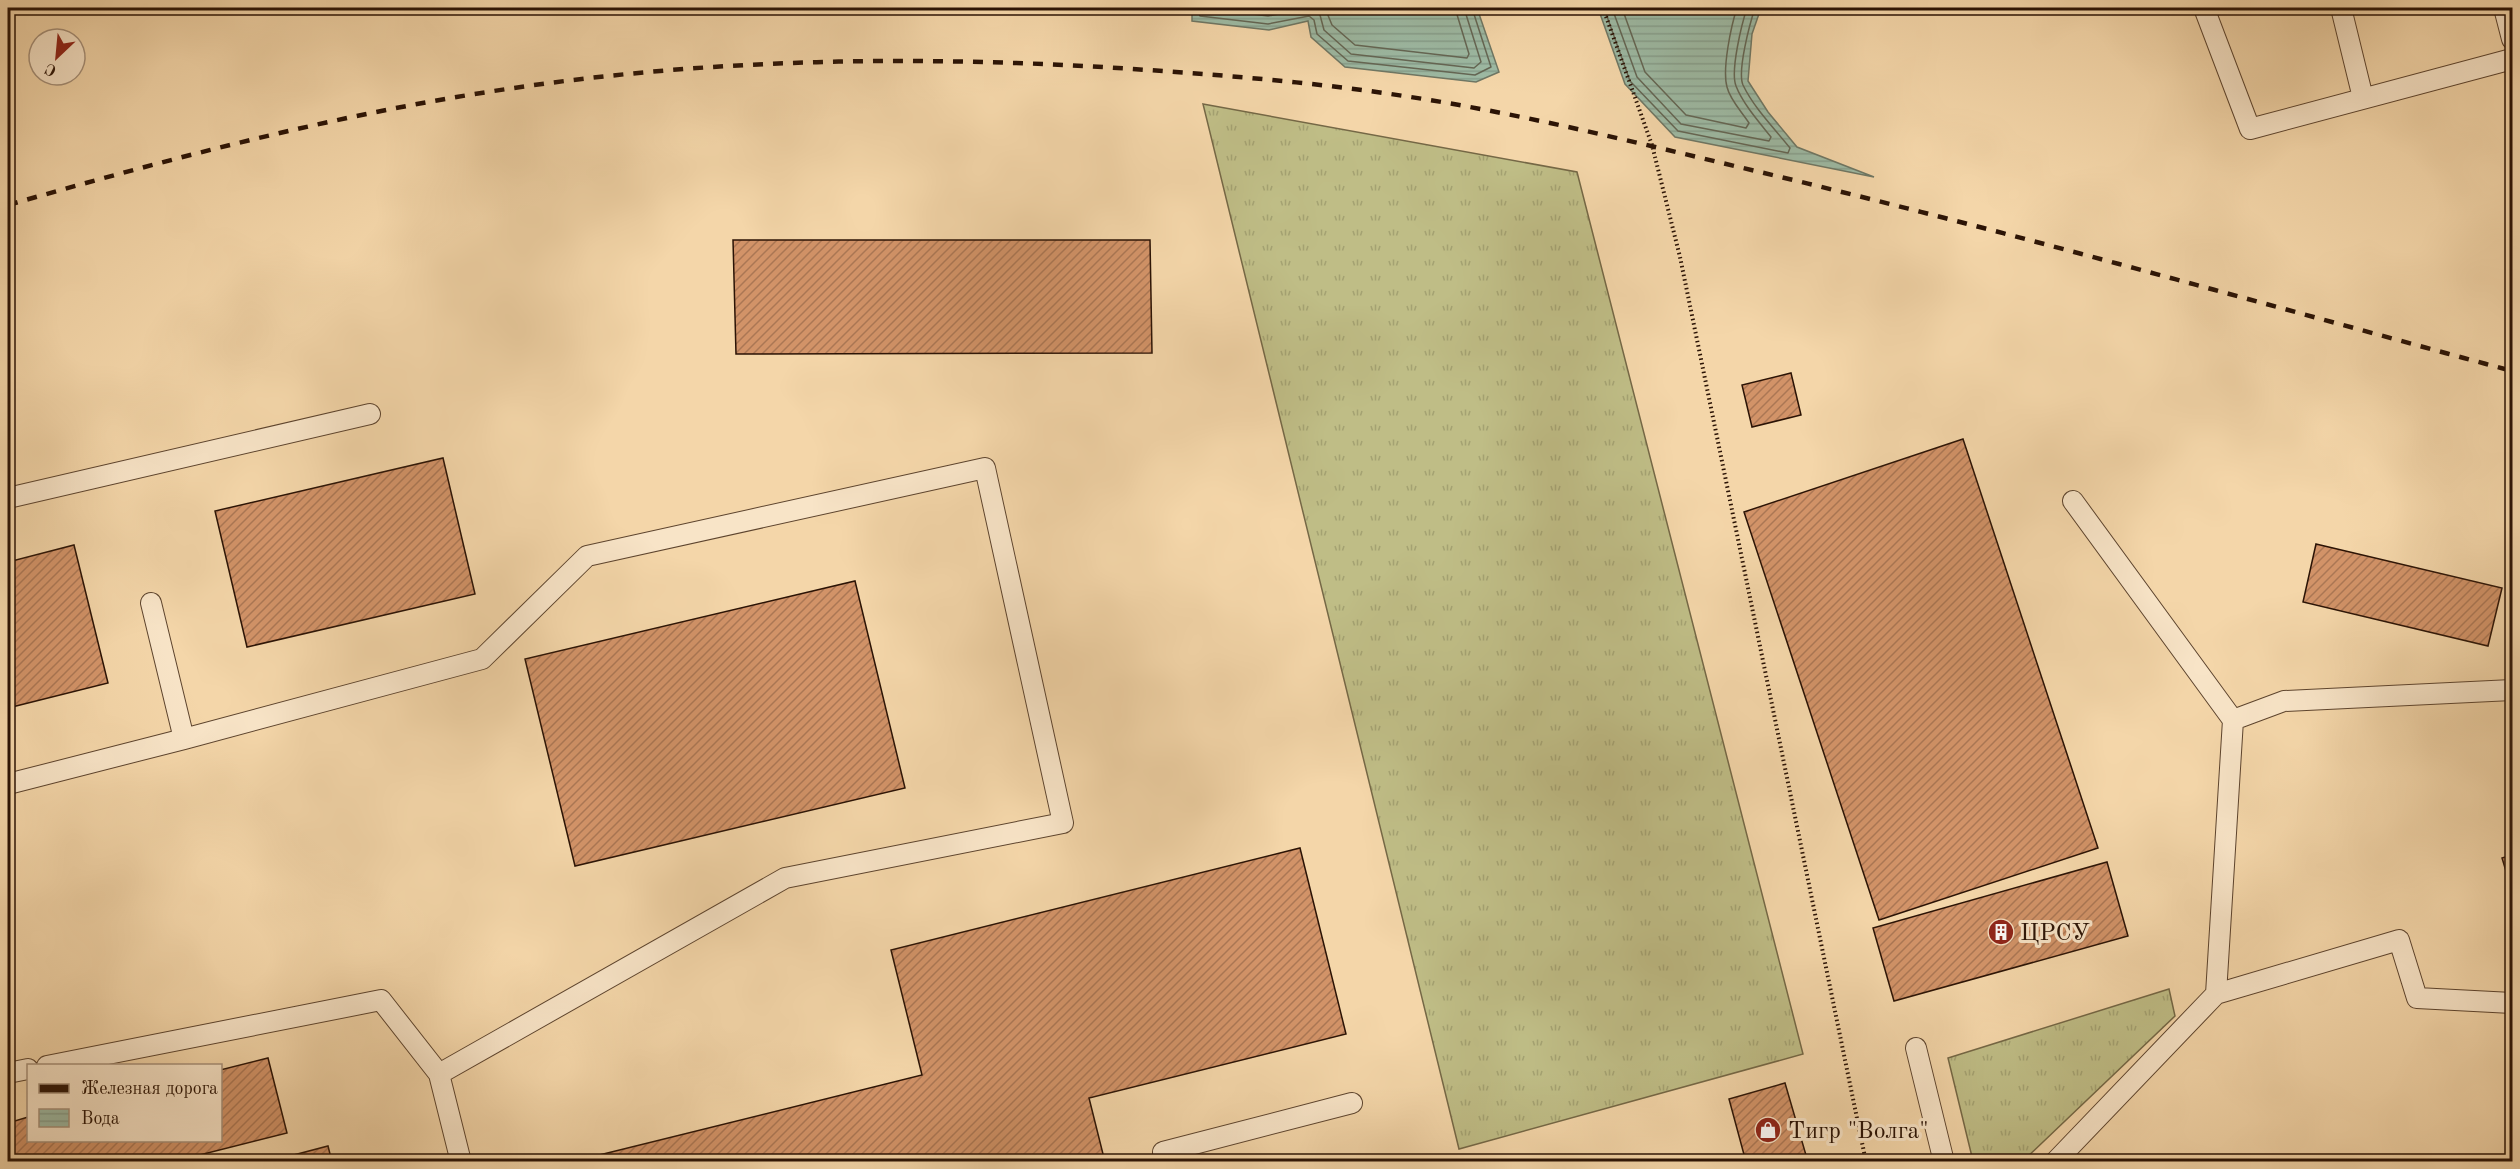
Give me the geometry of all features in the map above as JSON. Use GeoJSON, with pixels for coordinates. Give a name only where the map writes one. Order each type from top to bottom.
{"type":"FeatureCollection","features":[{"type":"Feature","properties":{"kind":"lane"},"geometry":{"type":"LineString","coordinates":[[2204,8],[2250,129],[2512,58]]}},
{"type":"Feature","properties":{"kind":"lane"},"geometry":{"type":"LineString","coordinates":[[2341,8],[2364,98]]}},
{"type":"Feature","properties":{"kind":"lane"},"geometry":{"type":"LineString","coordinates":[[2504,8],[2512,39]]}},
{"type":"Feature","properties":{"kind":"lane"},"geometry":{"type":"LineString","coordinates":[[8,498],[370,414]]}},
{"type":"Feature","properties":{"kind":"lane"},"geometry":{"type":"LineString","coordinates":[[8,784],[482,659],[587,555],[985,468],[1063,823],[785,878],[439,1074]]}},
{"type":"Feature","properties":{"kind":"lane"},"geometry":{"type":"LineString","coordinates":[[2073,501],[2233,720],[2216,994]]}},
{"type":"Feature","properties":{"kind":"lane"},"geometry":{"type":"LineString","coordinates":[[151,603],[184,739]]}},
{"type":"Feature","properties":{"kind":"lane"},"geometry":{"type":"LineString","coordinates":[[2233,720],[2284,701],[2512,690]]}},
{"type":"Feature","properties":{"kind":"lane"},"geometry":{"type":"LineString","coordinates":[[2055,1161],[2216,994],[2399,940],[2417,998],[2512,1003]]}},
{"type":"Feature","properties":{"kind":"lane"},"geometry":{"type":"LineString","coordinates":[[52,1064],[381,1000],[439,1074],[461,1161]]}},
{"type":"Feature","properties":{"kind":"lane"},"geometry":{"type":"LineString","coordinates":[[1916,1048],[1944,1161]]}},
{"type":"Feature","properties":{"kind":"lane"},"geometry":{"type":"LineString","coordinates":[[8,1073],[27,1069]]}},
{"type":"Feature","properties":{"kind":"lane"},"geometry":{"type":"LineString","coordinates":[[1166,1161],[1162,1152],[1352,1103]]}},
{"type":"Feature","properties":{"kind":"path"},"geometry":{"type":"LineString","coordinates":[[1603,8],[1652,145],[1680,257],[1866,1161]]}},
{"type":"Feature","properties":{"kind":"green space"},"geometry":{"type":"Polygon","coordinates":[[[1203,104],[1577,172],[1803,1054],[1459,1149],[1203,104]]]}},
{"type":"Feature","properties":{"kind":"green space"},"geometry":{"type":"Polygon","coordinates":[[[2169,989],[2175,1016],[2023,1161],[1973,1161],[1948,1058],[2169,989]]]}},
{"type":"Feature","properties":{"kind":"water"},"geometry":{"type":"Polygon","coordinates":[[[1192,8],[1477,8],[1499,72],[1476,82],[1345,67],[1311,37],[1308,21],[1269,30],[1192,21],[1192,8]]]}},
{"type":"Feature","properties":{"kind":"water"},"geometry":{"type":"Polygon","coordinates":[[[1598,8],[1761,8],[1752,34],[1748,81],[1768,112],[1797,147],[1874,177],[1675,137],[1625,84],[1598,8]]]}},
{"type":"Feature","properties":{"kind":"building"},"geometry":{"type":"Polygon","coordinates":[[[733,240],[1150,240],[1152,353],[736,354],[733,240]]]}},
{"type":"Feature","properties":{"kind":"building"},"geometry":{"type":"Polygon","coordinates":[[[1791,373],[1801,415],[1752,427],[1742,385],[1791,373]]]}},
{"type":"Feature","properties":{"kind":"building"},"geometry":{"type":"Polygon","coordinates":[[[1963,439],[2098,848],[1879,920],[1744,512],[1963,439]]]}},
{"type":"Feature","properties":{"kind":"building"},"geometry":{"type":"Polygon","coordinates":[[[443,458],[475,594],[247,647],[215,511],[443,458]]]}},
{"type":"Feature","properties":{"kind":"building"},"geometry":{"type":"Polygon","coordinates":[[[2316,544],[2502,588],[2488,646],[2303,602],[2316,544]]]}},
{"type":"Feature","properties":{"kind":"building"},"geometry":{"type":"Polygon","coordinates":[[[74,545],[108,683],[8,708],[8,562],[74,545]]]}},
{"type":"Feature","properties":{"kind":"building"},"geometry":{"type":"Polygon","coordinates":[[[855,581],[905,788],[575,866],[525,659],[855,581]]]}},
{"type":"Feature","properties":{"kind":"building"},"geometry":{"type":"Polygon","coordinates":[[[1300,848],[1346,1034],[1089,1098],[1105,1162],[571,1162],[922,1075],[891,950],[1300,848]]]}},
{"type":"Feature","properties":{"kind":"building"},"geometry":{"type":"Polygon","coordinates":[[[2512,855],[2512,891],[2502,858],[2512,855]]]}},
{"type":"Feature","properties":{"kind":"building","name":"ЦРСУ"},"geometry":{"type":"Polygon","coordinates":[[[2107,862],[2128,936],[1894,1001],[1873,928],[2107,862]]]}},
{"type":"Feature","properties":{"kind":"building"},"geometry":{"type":"Polygon","coordinates":[[[268,1058],[287,1133],[172,1162],[8,1162],[8,1123],[27,1117],[27,1142],[222,1142],[222,1070],[268,1058]]]}},
{"type":"Feature","properties":{"kind":"building","name":"Тигр \"Волга\""},"geometry":{"type":"Polygon","coordinates":[[[1785,1083],[1808,1162],[1746,1162],[1729,1099],[1785,1083]]]}},
{"type":"Feature","properties":{"kind":"building"},"geometry":{"type":"Polygon","coordinates":[[[328,1146],[332,1162],[267,1162],[328,1146]]]}},
{"type":"Feature","properties":{"kind":"railway"},"geometry":{"type":"LineString","coordinates":[[8,205],[193,154],[318,124],[444,99],[586,78],[666,70],[827,62],[988,62],[1148,70],[1276,80],[1372,91],[1574,128],[1840,191],[2128,266],[2512,371]]}},
{"type":"Feature","properties":{"kind":"place","name":"ЦРСУ"},"geometry":{"type":"Point","coordinates":[2001,932]}},
{"type":"Feature","properties":{"kind":"place","name":"Тигр \"Волга\""},"geometry":{"type":"Point","coordinates":[1768,1130]}}]}
